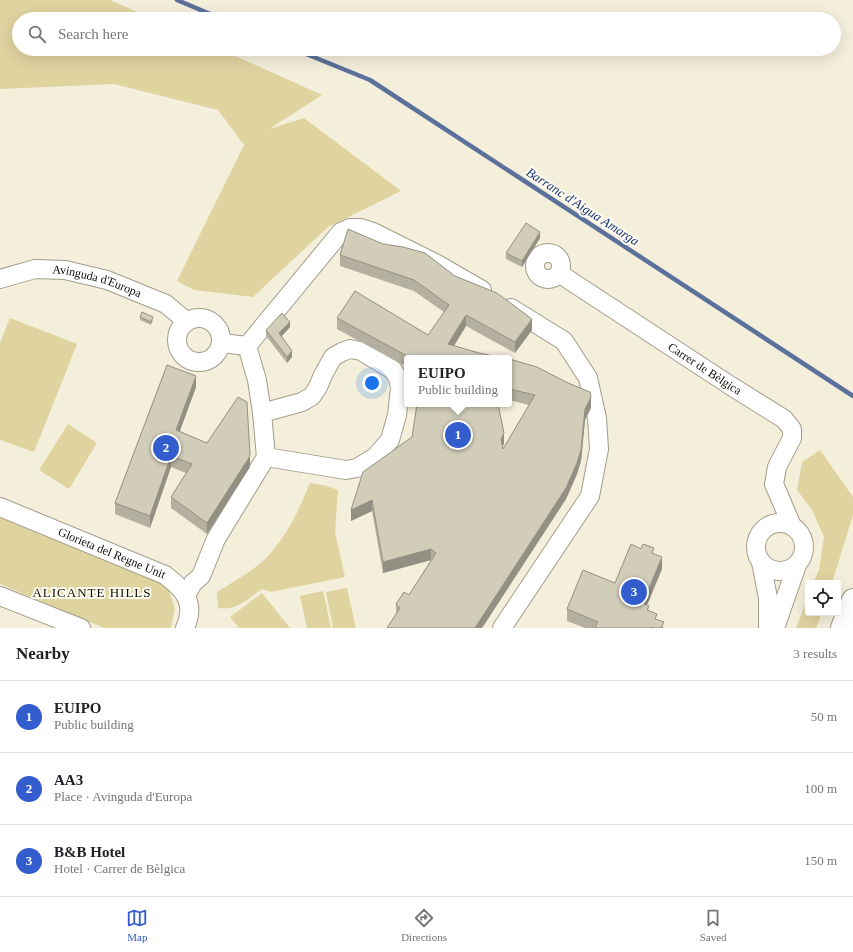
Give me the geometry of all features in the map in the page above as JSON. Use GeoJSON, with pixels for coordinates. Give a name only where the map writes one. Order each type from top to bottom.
{"type":"FeatureCollection","features":[{"type":"Feature","properties":{"kind":"main road"},"geometry":{"type":"LineString","coordinates":[[842,628],[853,600]]}},
{"type":"Feature","properties":{"kind":"street"},"geometry":{"type":"LineString","coordinates":[[247,346],[341,232],[350,228],[361,228],[373,232],[438,264],[564,341],[588,378],[596,418],[599,449],[590,496],[502,628]]}},
{"type":"Feature","properties":{"kind":"street","name":"Avinguda d'Europa"},"geometry":{"type":"LineString","coordinates":[[0,279],[35,269],[65,270],[107,280],[166,304],[186,321]]}},
{"type":"Feature","properties":{"kind":"street","name":"Carrer de Bèlgica"},"geometry":{"type":"LineString","coordinates":[[560,274],[784,419],[792,429],[792,438],[777,467],[774,484],[792,526]]}},
{"type":"Feature","properties":{"kind":"street"},"geometry":{"type":"LineString","coordinates":[[196,318],[206,318],[215,324],[221,332],[222,343],[216,354],[206,361],[193,362],[182,355],[177,344],[178,331],[186,321],[196,318]]}},
{"type":"Feature","properties":{"kind":"street"},"geometry":{"type":"LineString","coordinates":[[222,343],[247,346]]}},
{"type":"Feature","properties":{"kind":"street"},"geometry":{"type":"LineString","coordinates":[[188,626],[189,608],[186,595],[193,583],[201,576],[216,539],[266,457],[257,380],[247,346]]}},
{"type":"Feature","properties":{"kind":"street"},"geometry":{"type":"LineString","coordinates":[[262,413],[302,402],[312,396],[333,357],[350,348],[361,351],[393,370],[398,378],[400,388],[398,408],[390,440],[375,457],[357,468],[346,470],[266,457]]}},
{"type":"Feature","properties":{"kind":"street","name":"Carrer de Bèlgica"},"geometry":{"type":"LineString","coordinates":[[765,528],[775,507],[776,491]]}},
{"type":"Feature","properties":{"kind":"street","name":"Glorieta del Regne Unit"},"geometry":{"type":"LineString","coordinates":[[0,507],[165,575],[177,584],[186,595]]}},
{"type":"Feature","properties":{"kind":"street"},"geometry":{"type":"LineString","coordinates":[[761,562],[767,568],[778,571],[790,570],[797,565],[802,560],[805,544],[798,531],[792,526],[778,523],[765,528],[757,541],[756,548],[761,562],[768,598],[768,628]]}},
{"type":"Feature","properties":{"kind":"street"},"geometry":{"type":"LineString","coordinates":[[775,628],[797,565]]}},
{"type":"Feature","properties":{"kind":"street"},"geometry":{"type":"LineString","coordinates":[[0,596],[81,628]]}},
{"type":"Feature","properties":{"kind":"shaded area"},"geometry":{"type":"Polygon","coordinates":[[[0,0],[110,0],[137,12],[12,12],[12,56],[236,56],[322,95],[269,129],[304,118],[401,191],[328,227],[253,297],[194,290],[177,281],[244,145],[218,110],[114,84],[0,89],[0,0]]]}},
{"type":"Feature","properties":{"kind":"shaded area"},"geometry":{"type":"Polygon","coordinates":[[[10,318],[77,344],[34,452],[0,440],[0,343],[10,318]]]}},
{"type":"Feature","properties":{"kind":"shaded area"},"geometry":{"type":"Polygon","coordinates":[[[68,424],[97,443],[69,489],[39,470],[68,424]]]}},
{"type":"Feature","properties":{"kind":"shaded area"},"geometry":{"type":"Polygon","coordinates":[[[820,450],[853,497],[853,515],[833,580],[814,580],[819,570],[824,537],[812,510],[797,490],[802,462],[820,450]]]}},
{"type":"Feature","properties":{"kind":"shaded area"},"geometry":{"type":"Polygon","coordinates":[[[310,483],[327,486],[338,490],[335,532],[345,577],[271,592],[262,589],[236,606],[230,608],[218,608],[217,592],[257,566],[267,557],[281,540],[297,513],[310,483]]]}},
{"type":"Feature","properties":{"kind":"shaded area"},"geometry":{"type":"Polygon","coordinates":[[[0,514],[142,573],[168,588],[175,609],[171,627],[104,628],[0,584],[0,514]]]}},
{"type":"Feature","properties":{"kind":"shaded area"},"geometry":{"type":"Polygon","coordinates":[[[347,588],[356,628],[333,628],[326,592],[347,588]]]}},
{"type":"Feature","properties":{"kind":"shaded area"},"geometry":{"type":"Polygon","coordinates":[[[323,591],[331,628],[307,628],[300,596],[323,591]]]}},
{"type":"Feature","properties":{"kind":"shaded area"},"geometry":{"type":"Polygon","coordinates":[[[262,593],[290,628],[239,628],[230,617],[262,593]]]}},
{"type":"Feature","properties":{"kind":"shaded area"},"geometry":{"type":"Polygon","coordinates":[[[805,605],[805,616],[821,616],[816,628],[796,628],[805,605]]]}},
{"type":"Feature","properties":{"kind":"building"},"geometry":{"type":"Polygon","coordinates":[[[526,223],[540,232],[522,261],[506,253],[526,223]]]}},
{"type":"Feature","properties":{"kind":"building"},"geometry":{"type":"Polygon","coordinates":[[[348,229],[383,244],[403,247],[425,253],[455,276],[497,293],[532,319],[515,342],[466,315],[448,344],[489,355],[405,355],[337,318],[355,291],[428,335],[449,305],[414,280],[340,255],[348,229]]]}},
{"type":"Feature","properties":{"kind":"building"},"geometry":{"type":"Polygon","coordinates":[[[142,312],[153,317],[151,322],[140,317],[142,312]]]}},
{"type":"Feature","properties":{"kind":"building"},"geometry":{"type":"Polygon","coordinates":[[[282,313],[290,322],[279,333],[292,351],[287,357],[266,330],[282,313]]]}},
{"type":"Feature","properties":{"kind":"building"},"geometry":{"type":"Polygon","coordinates":[[[512,360],[537,367],[568,383],[590,392],[591,397],[585,409],[581,450],[566,488],[475,628],[387,628],[400,608],[396,604],[404,592],[409,595],[436,553],[431,549],[383,562],[372,500],[351,510],[363,472],[412,437],[417,407],[499,407],[504,433],[501,439],[503,449],[535,395],[512,390],[512,360]]]}},
{"type":"Feature","properties":{"kind":"building"},"geometry":{"type":"Polygon","coordinates":[[[167,365],[196,376],[176,430],[207,443],[238,397],[247,402],[250,456],[207,523],[171,497],[192,464],[171,456],[150,516],[115,503],[167,365]]]}},
{"type":"Feature","properties":{"kind":"building"},"geometry":{"type":"Polygon","coordinates":[[[631,544],[641,549],[643,544],[654,548],[652,553],[662,557],[643,603],[649,606],[647,610],[657,614],[655,619],[664,622],[661,628],[595,628],[598,622],[567,609],[583,570],[615,583],[631,544]]]}},
{"type":"Feature","properties":{"kind":"waterway","name":"Barranc d'Aigua Amarga"},"geometry":{"type":"LineString","coordinates":[[177,0],[205,12]]}},
{"type":"Feature","properties":{"kind":"waterway","name":"Barranc d'Aigua Amarga"},"geometry":{"type":"LineString","coordinates":[[311,56],[370,80],[853,396]]}},
{"type":"Feature","properties":{"kind":"place","name":"EUIPO"},"geometry":{"type":"Point","coordinates":[458,435]}},
{"type":"Feature","properties":{"kind":"place","name":"AA3"},"geometry":{"type":"Point","coordinates":[166,448]}},
{"type":"Feature","properties":{"kind":"place","name":"B&B Hotel"},"geometry":{"type":"Point","coordinates":[634,592]}},
{"type":"Feature","properties":{"kind":"district","name":"ALICANTE HILLS"},"geometry":{"type":"Point","coordinates":[92,592]}}]}
